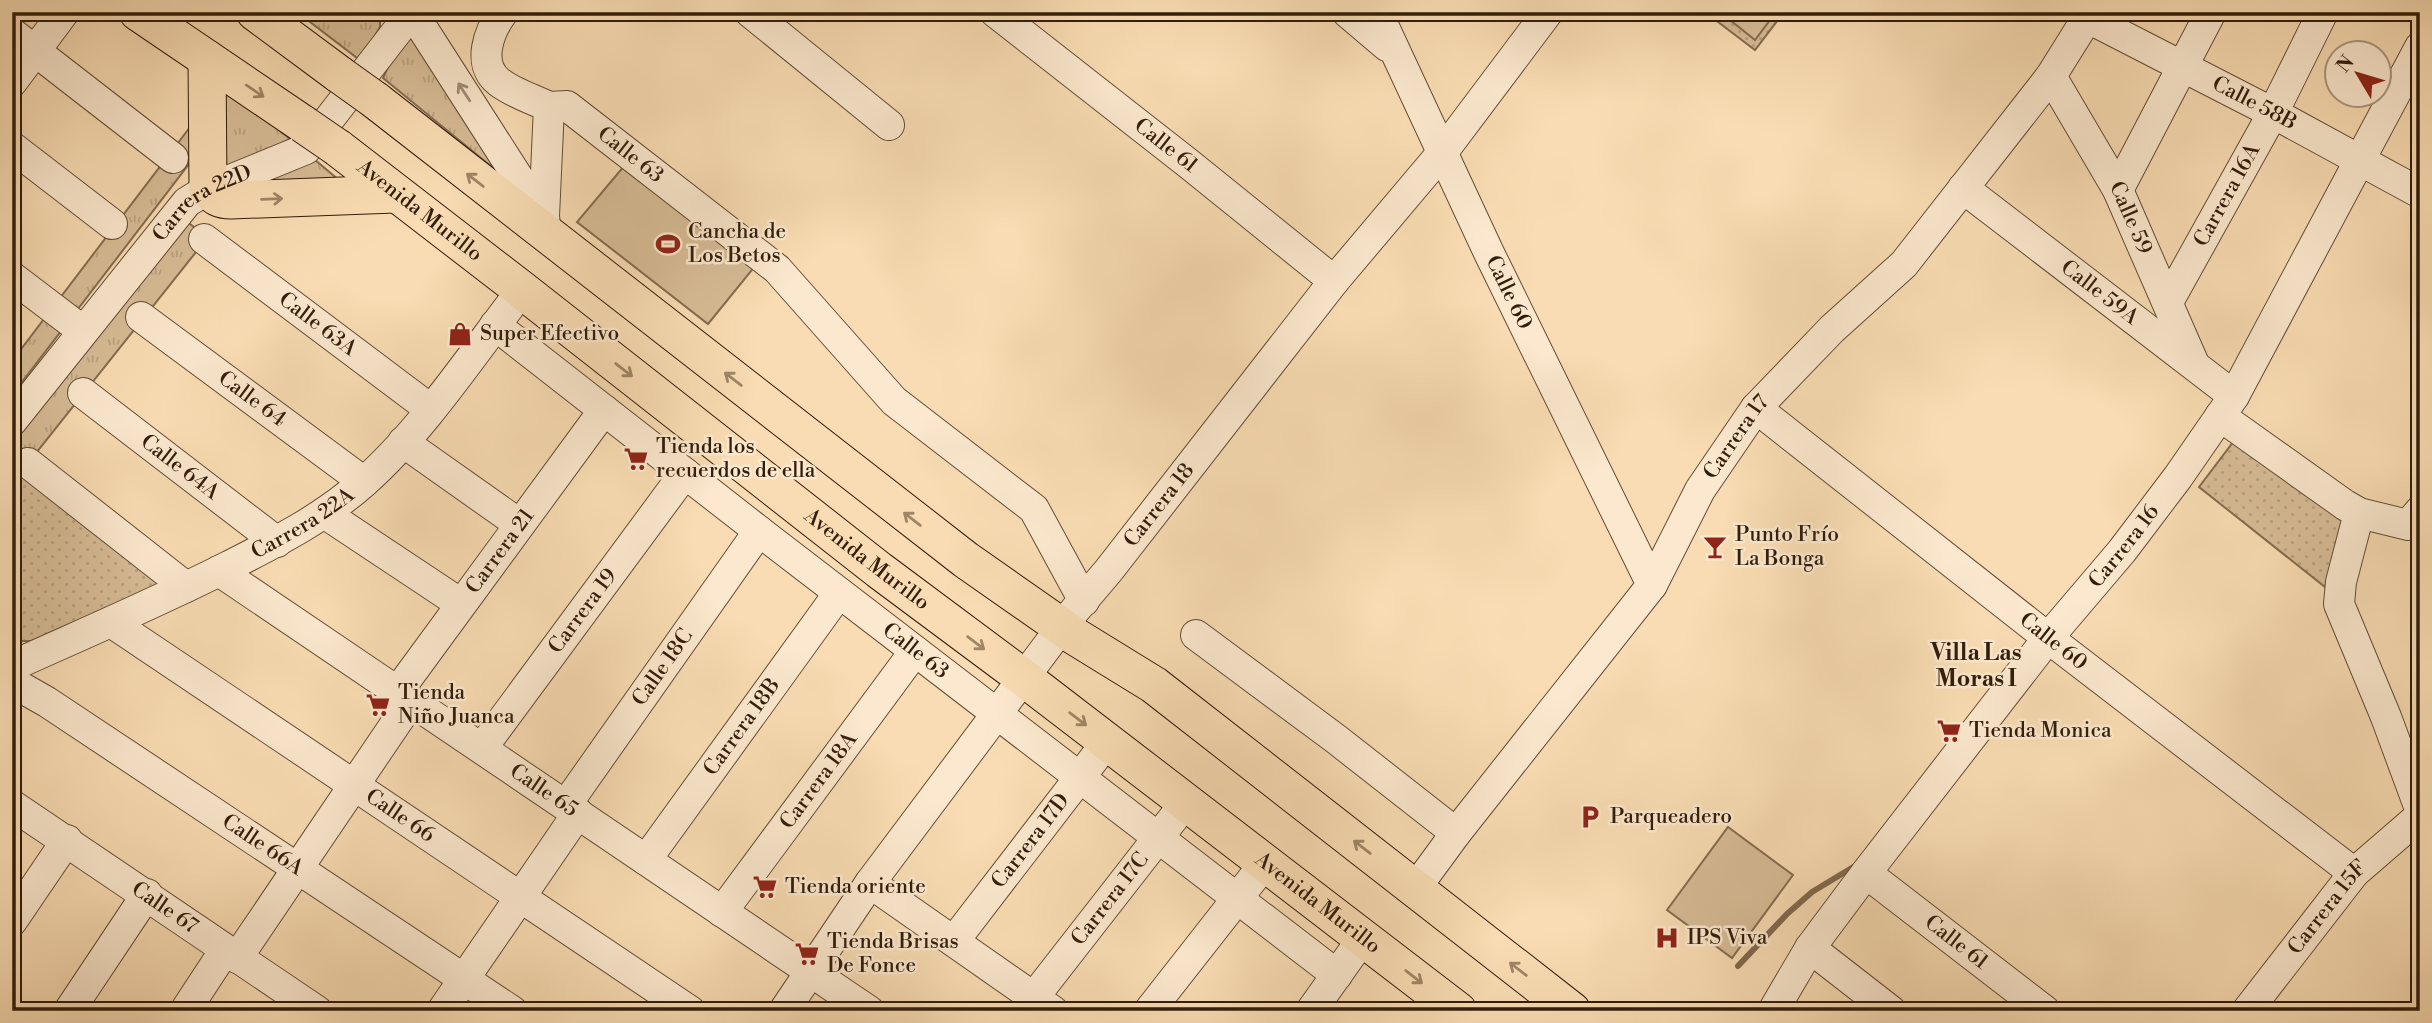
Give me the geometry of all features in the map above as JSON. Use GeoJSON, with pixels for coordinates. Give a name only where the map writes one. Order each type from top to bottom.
{"type":"FeatureCollection","features":[{"type":"Feature","properties":{"kind":"main road","name":"Avenida Murillo"},"geometry":{"type":"LineString","coordinates":[[138,12],[338,148],[879,570],[1458,1011]]}},
{"type":"Feature","properties":{"kind":"main road"},"geometry":{"type":"LineString","coordinates":[[254,12],[375,100],[958,554],[1073,613],[1154,685],[1572,1011]]}},
{"type":"Feature","properties":{"kind":"main road"},"geometry":{"type":"LineString","coordinates":[[207,59],[208,189],[214,195],[221,200],[231,200],[395,194]]}},
{"type":"Feature","properties":{"kind":"street"},"geometry":{"type":"LineString","coordinates":[[12,82],[24,42],[64,12]]}},
{"type":"Feature","properties":{"kind":"street"},"geometry":{"type":"LineString","coordinates":[[412,12],[519,179],[535,226],[544,216],[549,107]]}},
{"type":"Feature","properties":{"kind":"street","name":"Carrera 22D"},"geometry":{"type":"LineString","coordinates":[[12,421],[187,202],[208,189],[306,149],[412,12]]}},
{"type":"Feature","properties":{"kind":"street"},"geometry":{"type":"LineString","coordinates":[[750,12],[889,125]]}},
{"type":"Feature","properties":{"kind":"street","name":"Calle 61"},"geometry":{"type":"LineString","coordinates":[[995,12],[1334,281]]}},
{"type":"Feature","properties":{"kind":"street","name":"Calle 60"},"geometry":{"type":"LineString","coordinates":[[1347,12],[1392,50],[1653,585]]}},
{"type":"Feature","properties":{"kind":"street"},"geometry":{"type":"LineString","coordinates":[[1377,12],[1392,50]]}},
{"type":"Feature","properties":{"kind":"street","name":"Carrera 18"},"geometry":{"type":"LineString","coordinates":[[784,1011],[870,883],[1073,613],[1334,281],[1442,153],[1548,12]]}},
{"type":"Feature","properties":{"kind":"street"},"geometry":{"type":"LineString","coordinates":[[2118,190],[2211,12]]}},
{"type":"Feature","properties":{"kind":"street","name":"Carrera 16A"},"geometry":{"type":"LineString","coordinates":[[2168,302],[2273,113],[2323,12]]}},
{"type":"Feature","properties":{"kind":"street","name":"Calle 58B"},"geometry":{"type":"LineString","coordinates":[[2089,15],[2420,193]]}},
{"type":"Feature","properties":{"kind":"street","name":"Carrera 17"},"geometry":{"type":"LineString","coordinates":[[1415,889],[1455,833],[1653,585],[1700,490],[1756,408],[1832,329],[1904,264],[2051,76],[2089,15]]}},
{"type":"Feature","properties":{"kind":"street","name":"Calle 63"},"geometry":{"type":"LineString","coordinates":[[498,19],[487,48],[487,62],[490,72],[499,82],[549,107],[567,106],[777,269],[894,401],[1034,509],[1073,613]]}},
{"type":"Feature","properties":{"kind":"street"},"geometry":{"type":"LineString","coordinates":[[24,42],[173,158]]}},
{"type":"Feature","properties":{"kind":"street","name":"Carrera 16"},"geometry":{"type":"LineString","coordinates":[[1773,1011],[1810,948],[1866,873],[2048,638],[2122,551],[2227,406],[2420,47]]}},
{"type":"Feature","properties":{"kind":"street","name":"Calle 59"},"geometry":{"type":"LineString","coordinates":[[2051,76],[2118,190],[2196,367]]}},
{"type":"Feature","properties":{"kind":"street"},"geometry":{"type":"LineString","coordinates":[[12,147],[112,224]]}},
{"type":"Feature","properties":{"kind":"street","name":"Calle 59A"},"geometry":{"type":"LineString","coordinates":[[1963,188],[2196,367],[2227,406]]}},
{"type":"Feature","properties":{"kind":"street","name":"Calle 63A"},"geometry":{"type":"LineString","coordinates":[[204,239],[430,409]]}},
{"type":"Feature","properties":{"kind":"street"},"geometry":{"type":"LineString","coordinates":[[12,276],[83,331]]}},
{"type":"Feature","properties":{"kind":"street","name":"Carrera 22A"},"geometry":{"type":"LineString","coordinates":[[12,666],[219,571],[277,542],[324,513],[364,482],[403,442],[522,290]]}},
{"type":"Feature","properties":{"kind":"street","name":"Calle 64"},"geometry":{"type":"LineString","coordinates":[[141,317],[364,482]]}},
{"type":"Feature","properties":{"kind":"street","name":"Calle 63"},"geometry":{"type":"LineString","coordinates":[[495,325],[1337,975]]}},
{"type":"Feature","properties":{"kind":"street","name":"Calle 64A"},"geometry":{"type":"LineString","coordinates":[[83,393],[277,542]]}},
{"type":"Feature","properties":{"kind":"street"},"geometry":{"type":"LineString","coordinates":[[2227,406],[2359,513],[2414,518]]}},
{"type":"Feature","properties":{"kind":"street","name":"Calle 60"},"geometry":{"type":"LineString","coordinates":[[1756,408],[2048,638],[2354,873]]}},
{"type":"Feature","properties":{"kind":"street","name":"Carrera 21"},"geometry":{"type":"LineString","coordinates":[[185,1011],[298,867],[354,784],[461,604],[604,410]]}},
{"type":"Feature","properties":{"kind":"street"},"geometry":{"type":"LineString","coordinates":[[403,442],[519,524]]}},
{"type":"Feature","properties":{"kind":"street"},"geometry":{"type":"LineString","coordinates":[[28,463],[186,587]]}},
{"type":"Feature","properties":{"kind":"street","name":"Carrera 19"},"geometry":{"type":"LineString","coordinates":[[482,748],[685,473]]}},
{"type":"Feature","properties":{"kind":"street"},"geometry":{"type":"LineString","coordinates":[[324,513],[461,604]]}},
{"type":"Feature","properties":{"kind":"street"},"geometry":{"type":"LineString","coordinates":[[2359,513],[2341,582],[2339,604],[2386,717],[2418,807]]}},
{"type":"Feature","properties":{"kind":"street","name":"Calle 18C"},"geometry":{"type":"LineString","coordinates":[[442,1011],[520,898],[572,809],[759,531]]}},
{"type":"Feature","properties":{"kind":"street","name":"Calle 65"},"geometry":{"type":"LineString","coordinates":[[219,571],[869,1011]]}},
{"type":"Feature","properties":{"kind":"street","name":"Carrera 18B"},"geometry":{"type":"LineString","coordinates":[[646,860],[839,593]]}},
{"type":"Feature","properties":{"kind":"street","name":"Calle 66"},"geometry":{"type":"LineString","coordinates":[[111,622],[690,1011]]}},
{"type":"Feature","properties":{"kind":"street"},"geometry":{"type":"LineString","coordinates":[[1196,635],[1336,739],[1455,833]]}},
{"type":"Feature","properties":{"kind":"street","name":"Carrera 18A"},"geometry":{"type":"LineString","coordinates":[[722,912],[915,651]]}},
{"type":"Feature","properties":{"kind":"street","name":"Calle 66A"},"geometry":{"type":"LineString","coordinates":[[12,682],[59,709],[512,1011]]}},
{"type":"Feature","properties":{"kind":"street","name":"Carrera 17D"},"geometry":{"type":"LineString","coordinates":[[954,941],[1107,742]]}},
{"type":"Feature","properties":{"kind":"street","name":"Carrera 17C"},"geometry":{"type":"LineString","coordinates":[[1044,1004],[1158,838],[1186,802]]}},
{"type":"Feature","properties":{"kind":"street","name":"Calle 67"},"geometry":{"type":"LineString","coordinates":[[12,805],[147,894],[312,1010]]}},
{"type":"Feature","properties":{"kind":"street","name":"Carrera 15F"},"geometry":{"type":"LineString","coordinates":[[2247,1011],[2354,873],[2418,807]]}},
{"type":"Feature","properties":{"kind":"street"},"geometry":{"type":"LineString","coordinates":[[12,921],[67,840]]}},
{"type":"Feature","properties":{"kind":"street"},"geometry":{"type":"LineString","coordinates":[[1149,1011],[1265,863]]}},
{"type":"Feature","properties":{"kind":"street","name":"Calle 61"},"geometry":{"type":"LineString","coordinates":[[1866,873],[2045,1011]]}},
{"type":"Feature","properties":{"kind":"street"},"geometry":{"type":"LineString","coordinates":[[870,883],[1044,1004]]}},
{"type":"Feature","properties":{"kind":"street"},"geometry":{"type":"LineString","coordinates":[[69,1011],[147,894]]}},
{"type":"Feature","properties":{"kind":"street"},"geometry":{"type":"LineString","coordinates":[[1311,1011],[1363,938]]}},
{"type":"Feature","properties":{"kind":"street"},"geometry":{"type":"LineString","coordinates":[[1810,948],[1891,1011]]}},
{"type":"Feature","properties":{"kind":"green space"},"geometry":{"type":"Polygon","coordinates":[[[297,12],[380,12],[380,27],[361,61],[297,12]]]}},
{"type":"Feature","properties":{"kind":"green space"},"geometry":{"type":"Polygon","coordinates":[[[1705,12],[1784,12],[1755,50],[1705,12]]]}},
{"type":"Feature","properties":{"kind":"green space"},"geometry":{"type":"Polygon","coordinates":[[[1720,12],[1776,12],[1755,40],[1720,12]]]}},
{"type":"Feature","properties":{"kind":"green space"},"geometry":{"type":"Polygon","coordinates":[[[405,30],[498,155],[514,185],[383,78],[405,30]]]}},
{"type":"Feature","properties":{"kind":"green space"},"geometry":{"type":"Polygon","coordinates":[[[219,89],[266,119],[290,139],[216,175],[222,121],[12,395],[12,361],[219,89]]]}},
{"type":"Feature","properties":{"kind":"green space"},"geometry":{"type":"Polygon","coordinates":[[[314,159],[353,192],[235,190],[314,159]]]}},
{"type":"Feature","properties":{"kind":"green space","name":"Cancha de Los Betos"},"geometry":{"type":"Polygon","coordinates":[[[630,159],[756,265],[708,324],[577,222],[630,159]]]}},
{"type":"Feature","properties":{"kind":"green space"},"geometry":{"type":"Polygon","coordinates":[[[183,219],[208,237],[28,463],[12,451],[12,440],[183,219]]]}},
{"type":"Feature","properties":{"kind":"green space"},"geometry":{"type":"Polygon","coordinates":[[[2237,437],[2347,517],[2325,587],[2199,487],[2237,437]]]}},
{"type":"Feature","properties":{"kind":"green space"},"geometry":{"type":"Polygon","coordinates":[[[12,451],[169,581],[32,641],[12,641],[12,451]]]}},
{"type":"Feature","properties":{"kind":"green space"},"geometry":{"type":"Polygon","coordinates":[[[1728,827],[1793,875],[1732,958],[1667,910],[1728,827]]]}},
{"type":"Feature","properties":{"kind":"waterway"},"geometry":{"type":"LineString","coordinates":[[1738,966],[1787,914],[1812,892],[1855,866]]}},
{"type":"Feature","properties":{"kind":"place","name":"Cancha de Los Betos"},"geometry":{"type":"Point","coordinates":[668,244]}},
{"type":"Feature","properties":{"kind":"place","name":"Super Efectivo"},"geometry":{"type":"Point","coordinates":[460,334]}},
{"type":"Feature","properties":{"kind":"place","name":"Tienda los recuerdos de ella"},"geometry":{"type":"Point","coordinates":[636,459]}},
{"type":"Feature","properties":{"kind":"place","name":"Punto Frío La Bonga"},"geometry":{"type":"Point","coordinates":[1715,547]}},
{"type":"Feature","properties":{"kind":"place","name":"Tienda Niño Juanca"},"geometry":{"type":"Point","coordinates":[378,705]}},
{"type":"Feature","properties":{"kind":"place","name":"Tienda Monica"},"geometry":{"type":"Point","coordinates":[1949,731]}},
{"type":"Feature","properties":{"kind":"place","name":"Parqueadero"},"geometry":{"type":"Point","coordinates":[1590,817]}},
{"type":"Feature","properties":{"kind":"place","name":"Tienda oriente"},"geometry":{"type":"Point","coordinates":[765,887]}},
{"type":"Feature","properties":{"kind":"place","name":"IPS Viva"},"geometry":{"type":"Point","coordinates":[1667,938]}},
{"type":"Feature","properties":{"kind":"place","name":"Tienda Brisas De Fonce"},"geometry":{"type":"Point","coordinates":[807,954]}},
{"type":"Feature","properties":{"kind":"district","name":"Villa Las Moras I"},"geometry":{"type":"Point","coordinates":[1976,666]}}]}
